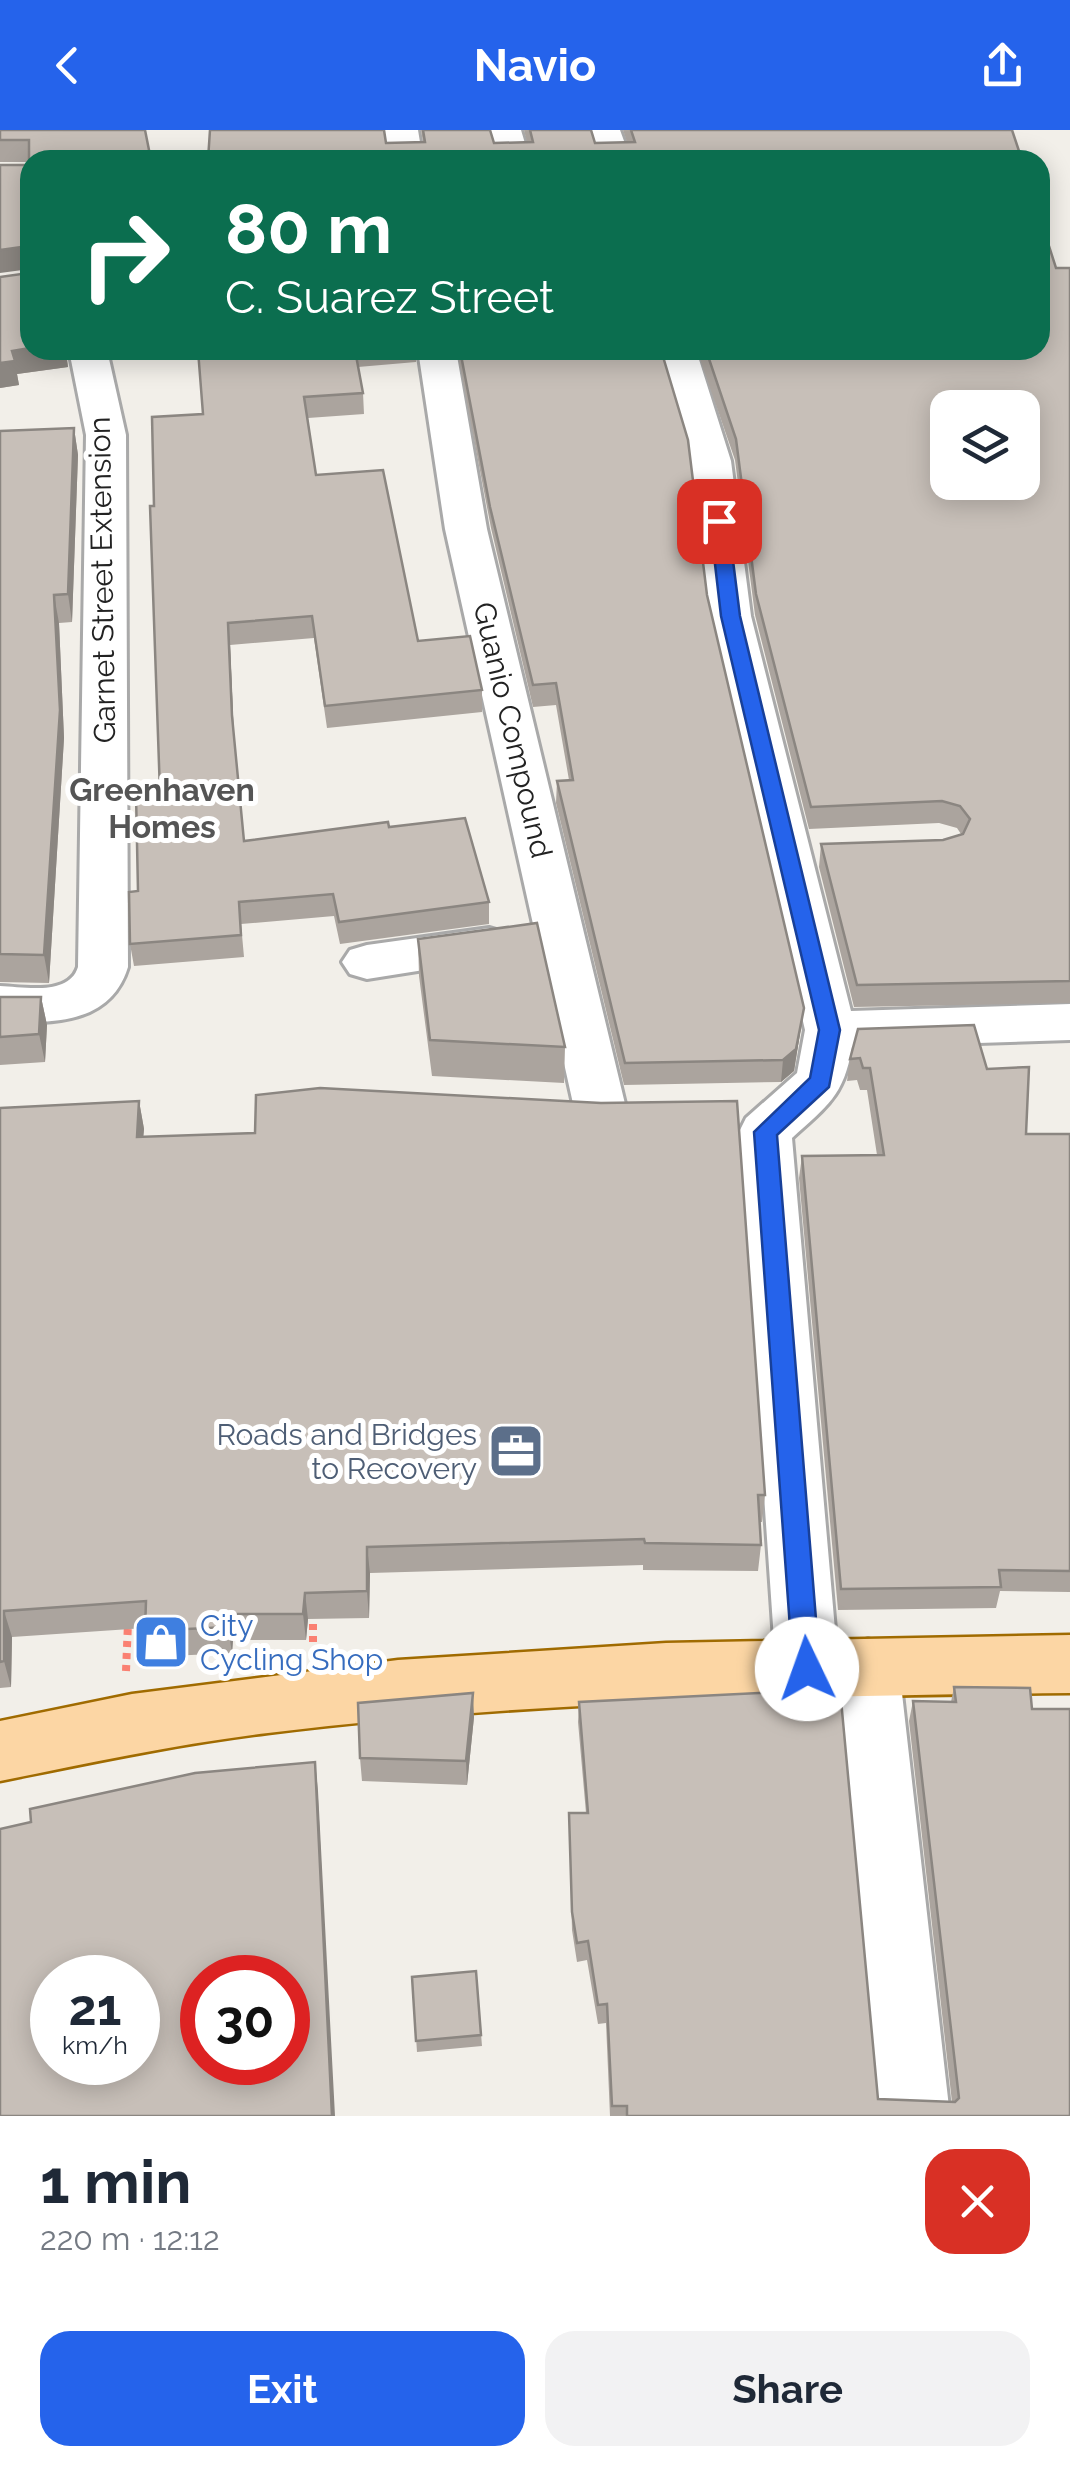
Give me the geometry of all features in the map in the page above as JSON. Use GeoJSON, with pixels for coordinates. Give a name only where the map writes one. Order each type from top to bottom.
{"type":"FeatureCollection","features":[{"type":"Feature","properties":{"kind":"main road"},"geometry":{"type":"LineString","coordinates":[[0,1751],[123,1722],[312,1696],[508,1680],[1070,1664]]}},
{"type":"Feature","properties":{"kind":"street","name":"Garnet Street Extension"},"geometry":{"type":"LineString","coordinates":[[0,1004],[68,1002],[94,989],[103,967],[106,435],[90,360]]}},
{"type":"Feature","properties":{"kind":"street","name":"Guanio Compound"},"geometry":{"type":"LineString","coordinates":[[439,360],[466,529],[599,1107]]}},
{"type":"Feature","properties":{"kind":"street"},"geometry":{"type":"LineString","coordinates":[[681,360],[711,461],[730,616],[830,1030],[821,1081],[800,1105],[780,1114],[765,1132],[838,1668],[914,2116]]}},
{"type":"Feature","properties":{"kind":"street"},"geometry":{"type":"LineString","coordinates":[[786,848],[833,847]]}},
{"type":"Feature","properties":{"kind":"street"},"geometry":{"type":"LineString","coordinates":[[366,962],[560,935]]}},
{"type":"Feature","properties":{"kind":"street"},"geometry":{"type":"LineString","coordinates":[[830,1030],[1070,1022]]}},
{"type":"Feature","properties":{"kind":"street"},"geometry":{"type":"LineString","coordinates":[[720,1106],[800,1105]]}},
{"type":"Feature","properties":{"kind":"path"},"geometry":{"type":"LineString","coordinates":[[312,1696],[314,1598]]}},
{"type":"Feature","properties":{"kind":"path"},"geometry":{"type":"LineString","coordinates":[[123,1722],[130,1604]]}},
{"type":"Feature","properties":{"kind":"building"},"geometry":{"type":"Polygon","coordinates":[[[0,130],[145,130],[149,150],[29,150],[29,140],[0,140],[0,130]]]}},
{"type":"Feature","properties":{"kind":"building"},"geometry":{"type":"Polygon","coordinates":[[[210,130],[384,130],[386,143],[425,142],[423,130],[490,130],[494,143],[533,142],[530,130],[591,130],[595,143],[635,142],[631,130],[1012,130],[1019,150],[209,150],[210,130]]]}},
{"type":"Feature","properties":{"kind":"building"},"geometry":{"type":"Polygon","coordinates":[[[0,165],[20,165],[20,247],[0,250],[0,165]]]}},
{"type":"Feature","properties":{"kind":"building"},"geometry":{"type":"Polygon","coordinates":[[[1050,249],[1056,268],[1070,268],[1070,981],[857,985],[821,844],[943,840],[963,834],[970,819],[960,806],[942,801],[811,807],[756,594],[736,439],[709,360],[1050,360],[1050,249]]]}},
{"type":"Feature","properties":{"kind":"building"},"geometry":{"type":"Polygon","coordinates":[[[20,274],[20,350],[12,351],[15,361],[0,363],[0,277],[20,274]]]}},
{"type":"Feature","properties":{"kind":"building"},"geometry":{"type":"Polygon","coordinates":[[[199,360],[357,360],[363,393],[304,397],[316,475],[383,470],[418,641],[470,636],[482,690],[325,706],[312,616],[228,623],[244,841],[388,822],[389,827],[465,818],[489,902],[339,922],[333,894],[239,902],[241,935],[130,944],[129,892],[138,891],[136,794],[160,793],[150,506],[154,506],[152,417],[203,414],[199,360]]]}},
{"type":"Feature","properties":{"kind":"building"},"geometry":{"type":"Polygon","coordinates":[[[462,360],[664,360],[688,440],[707,595],[804,1008],[796,1049],[783,1060],[625,1063],[557,781],[573,780],[556,683],[533,685],[490,507],[462,360]]]}},
{"type":"Feature","properties":{"kind":"building"},"geometry":{"type":"Polygon","coordinates":[[[74,428],[68,594],[54,595],[60,710],[44,955],[0,954],[0,431],[74,428]]]}},
{"type":"Feature","properties":{"kind":"building"},"geometry":{"type":"Polygon","coordinates":[[[537,923],[565,1047],[430,1040],[418,939],[537,923]]]}},
{"type":"Feature","properties":{"kind":"building"},"geometry":{"type":"Polygon","coordinates":[[[0,997],[41,997],[39,1034],[0,1037],[0,997]]]}},
{"type":"Feature","properties":{"kind":"building"},"geometry":{"type":"Polygon","coordinates":[[[974,1025],[987,1069],[1029,1067],[1026,1134],[1070,1134],[1070,1571],[999,1570],[1001,1587],[841,1589],[802,1156],[884,1155],[870,1068],[863,1068],[860,1058],[850,1059],[858,1029],[974,1025]]]}},
{"type":"Feature","properties":{"kind":"building"},"geometry":{"type":"Polygon","coordinates":[[[320,1088],[601,1103],[737,1101],[765,1495],[758,1495],[761,1545],[645,1543],[644,1539],[367,1547],[367,1591],[305,1593],[303,1614],[228,1614],[228,1627],[145,1631],[146,1601],[4,1611],[4,1661],[0,1662],[0,1108],[139,1101],[137,1137],[255,1133],[256,1095],[320,1088]]]}},
{"type":"Feature","properties":{"kind":"building"},"geometry":{"type":"Polygon","coordinates":[[[954,1687],[1030,1688],[1032,1709],[1070,1709],[1070,2116],[627,2116],[627,2106],[612,2106],[607,2004],[598,2005],[588,1941],[577,1943],[572,1912],[569,1813],[588,1813],[579,1702],[840,1689],[878,2099],[955,2102],[959,2098],[913,1701],[956,1702],[954,1687]]]}},
{"type":"Feature","properties":{"kind":"building"},"geometry":{"type":"Polygon","coordinates":[[[473,1693],[466,1761],[360,1758],[358,1703],[473,1693]]]}},
{"type":"Feature","properties":{"kind":"building"},"geometry":{"type":"Polygon","coordinates":[[[315,1762],[332,2116],[0,2116],[0,1829],[31,1822],[30,1809],[195,1773],[315,1762]]]}},
{"type":"Feature","properties":{"kind":"building"},"geometry":{"type":"Polygon","coordinates":[[[476,1971],[481,2035],[416,2041],[412,1977],[476,1971]]]}},
{"type":"Feature","properties":{"kind":"place","name":"Roads and Bridges to Recovery"},"geometry":{"type":"Point","coordinates":[516,1451]}},
{"type":"Feature","properties":{"kind":"place","name":"City Cycling Shop"},"geometry":{"type":"Point","coordinates":[161,1642]}},
{"type":"Feature","properties":{"kind":"district","name":"Greenhaven Homes"},"geometry":{"type":"Point","coordinates":[162,808]}},
{"type":"Feature","properties":{"kind":"route"},"geometry":{"type":"LineString","coordinates":[[719,521],[730,616],[830,1030],[821,1081],[800,1105],[780,1114],[765,1132],[807,1669]]}}]}
